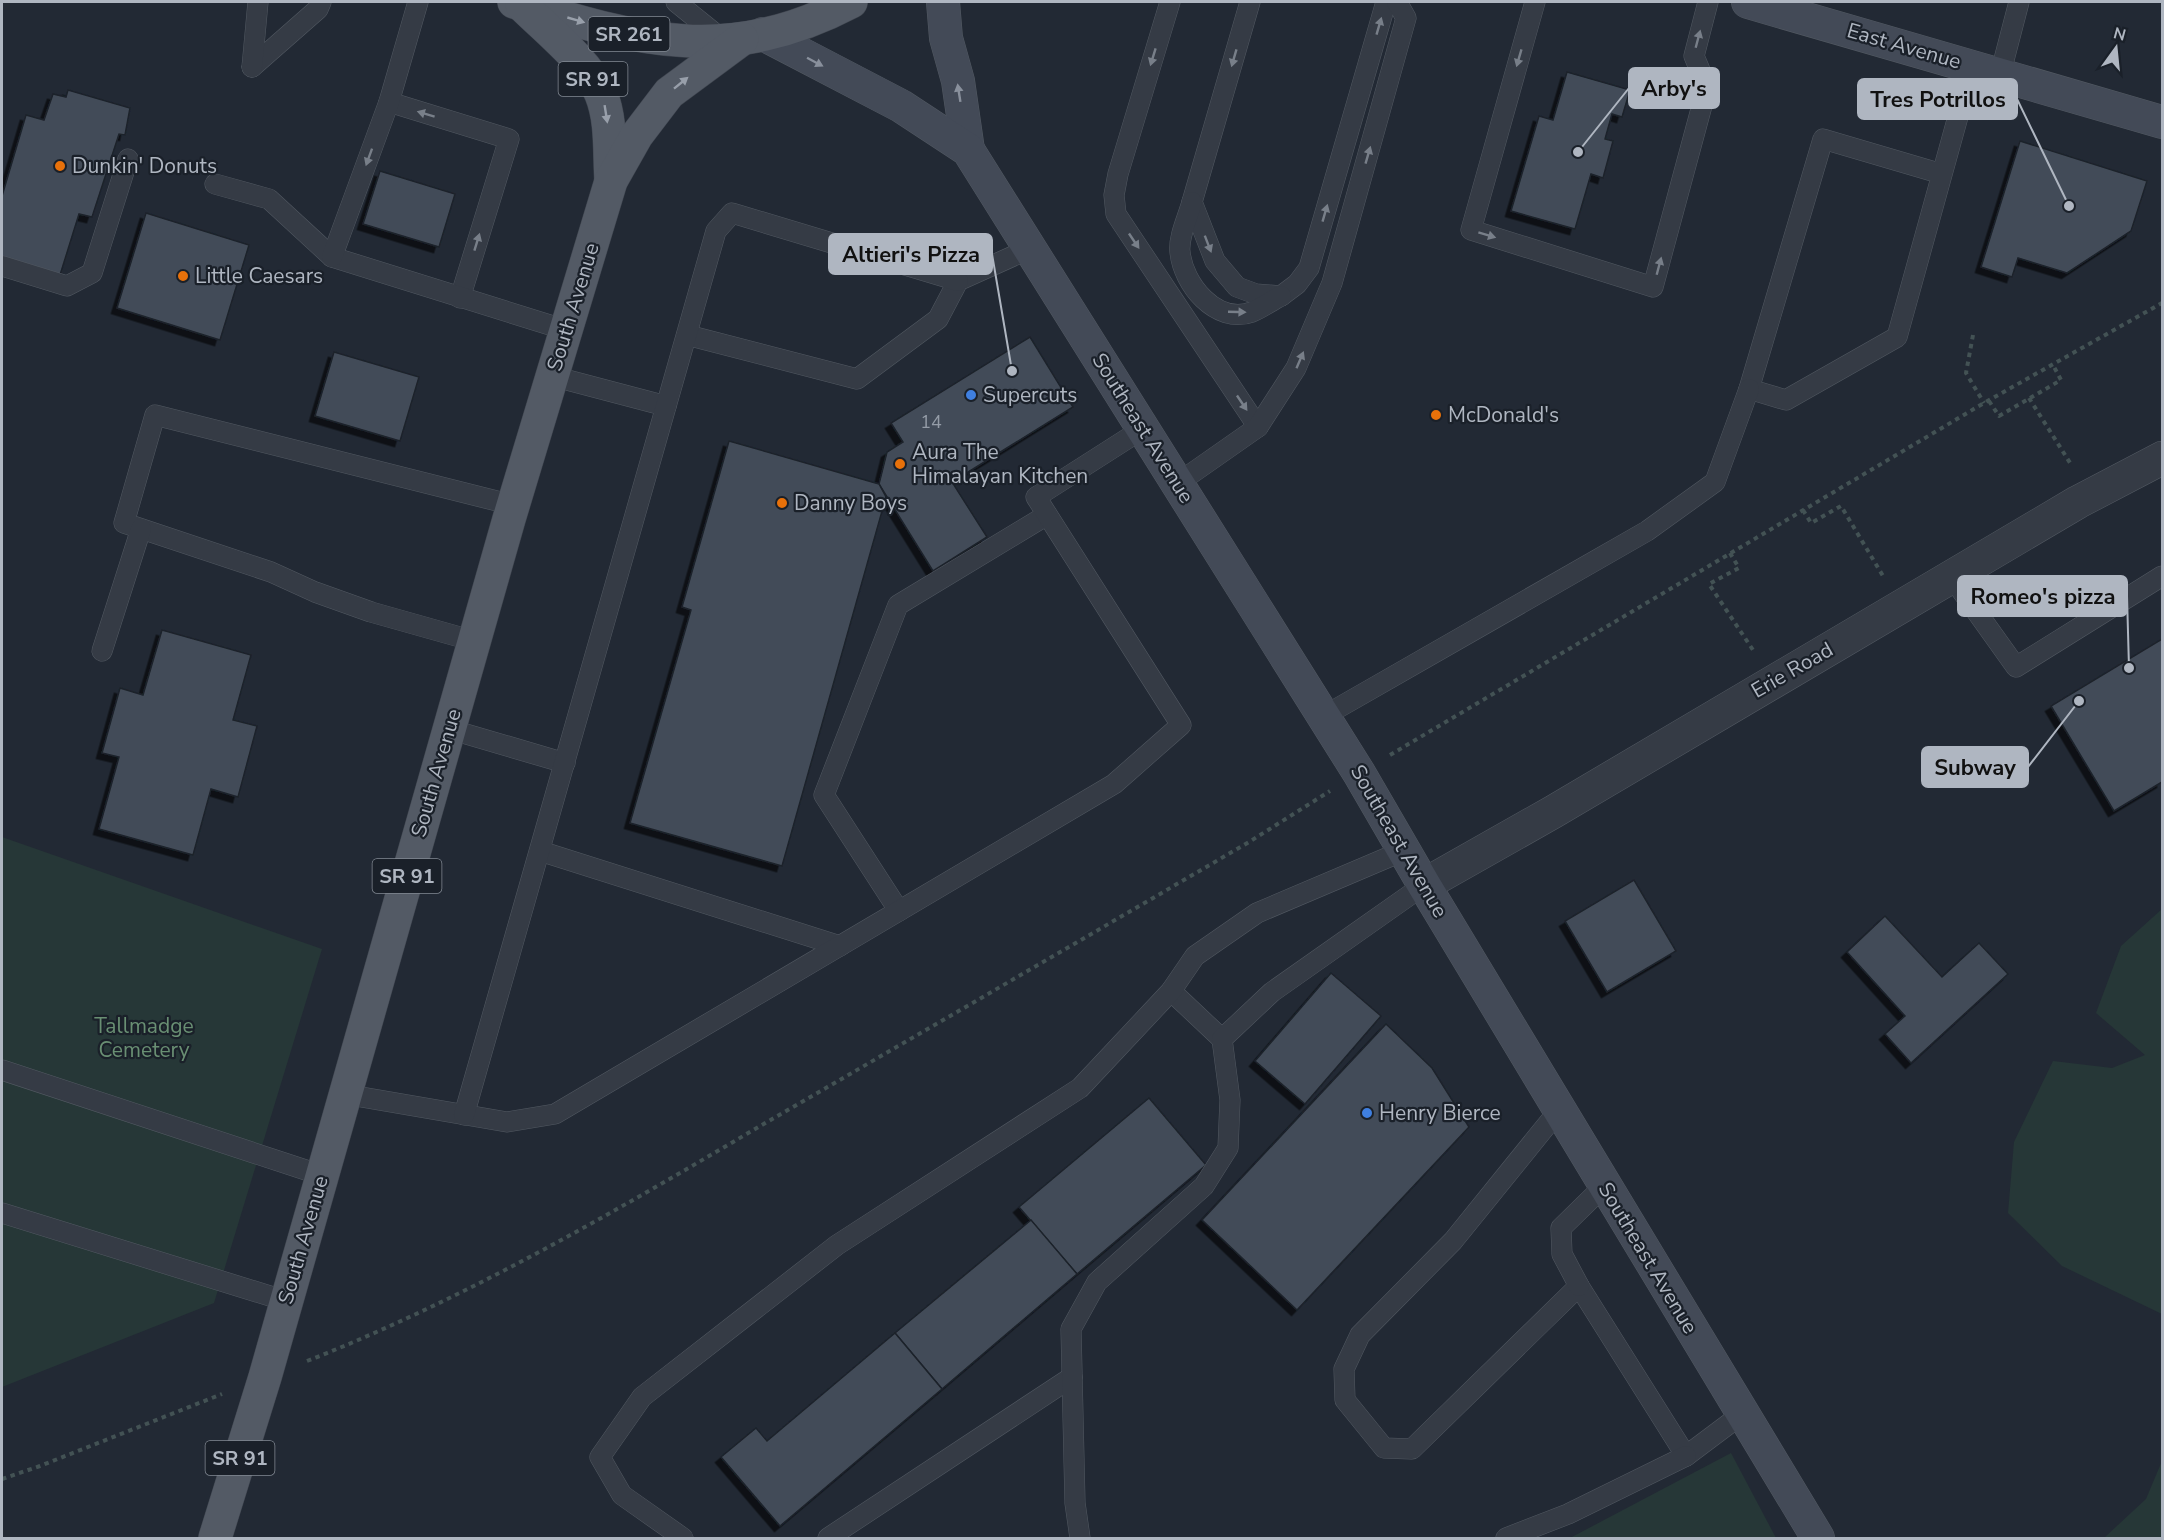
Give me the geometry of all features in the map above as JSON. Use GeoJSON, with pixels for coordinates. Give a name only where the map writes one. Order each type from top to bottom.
{"type":"FeatureCollection","features":[{"type":"Feature","properties":{"kind":"main road","name":"SR 261"},"geometry":{"type":"LineString","coordinates":[[517,2],[647,38],[696,43],[743,38]]}},
{"type":"Feature","properties":{"kind":"main road","name":"South Avenue"},"geometry":{"type":"LineString","coordinates":[[517,2],[585,69],[601,93],[608,118],[611,181]]}},
{"type":"Feature","properties":{"kind":"main road","name":"SR 91"},"geometry":{"type":"LineString","coordinates":[[743,38],[806,22],[851,2]]}},
{"type":"Feature","properties":{"kind":"main road","name":"South Avenue"},"geometry":{"type":"LineString","coordinates":[[215,1539],[265,1377],[513,505],[611,181],[637,135],[669,93],[743,38]]}},
{"type":"Feature","properties":{"kind":"street","name":"Southeast Avenue"},"geometry":{"type":"LineString","coordinates":[[943,2],[946,38],[958,81],[968,150]]}},
{"type":"Feature","properties":{"kind":"street","name":"East Avenue"},"geometry":{"type":"LineString","coordinates":[[1748,2],[2163,122]]}},
{"type":"Feature","properties":{"kind":"street","name":"Southeast Avenue"},"geometry":{"type":"LineString","coordinates":[[743,38],[901,106],[968,150],[1359,773],[1403,850],[1818,1539]]}},
{"type":"Feature","properties":{"kind":"street","name":"Erie Road"},"geometry":{"type":"LineString","coordinates":[[1424,885],[1553,812],[2091,495],[2163,458]]}},
{"type":"Feature","properties":{"kind":"lane"},"geometry":{"type":"LineString","coordinates":[[258,2],[252,67],[318,9],[321,2]]}},
{"type":"Feature","properties":{"kind":"lane"},"geometry":{"type":"LineString","coordinates":[[332,257],[389,102],[418,2]]}},
{"type":"Feature","properties":{"kind":"lane"},"geometry":{"type":"LineString","coordinates":[[676,2],[743,38]]}},
{"type":"Feature","properties":{"kind":"lane"},"geometry":{"type":"LineString","coordinates":[[1170,2],[1118,174],[1114,195],[1116,214],[1258,427]]}},
{"type":"Feature","properties":{"kind":"lane"},"geometry":{"type":"LineString","coordinates":[[1250,2],[1179,249],[1190,284],[1196,291],[1220,310],[1235,314],[1251,312],[1281,296],[1297,284],[1309,268],[1386,2]]}},
{"type":"Feature","properties":{"kind":"lane"},"geometry":{"type":"LineString","coordinates":[[1178,483],[1258,427],[1296,368],[1332,283],[1406,18],[1397,2]]}},
{"type":"Feature","properties":{"kind":"lane"},"geometry":{"type":"LineString","coordinates":[[1535,2],[1471,230],[1653,287],[1707,87],[1694,56],[1708,2]]}},
{"type":"Feature","properties":{"kind":"lane"},"geometry":{"type":"LineString","coordinates":[[1749,389],[1786,400],[1897,337],[1942,174],[1986,70],[2019,2]]}},
{"type":"Feature","properties":{"kind":"lane"},"geometry":{"type":"LineString","coordinates":[[389,102],[509,139],[460,298]]}},
{"type":"Feature","properties":{"kind":"lane"},"geometry":{"type":"LineString","coordinates":[[1324,716],[1647,531],[1715,482],[1749,389],[1823,139],[1942,174]]}},
{"type":"Feature","properties":{"kind":"lane"},"geometry":{"type":"LineString","coordinates":[[2,266],[67,286],[92,273],[128,159]]}},
{"type":"Feature","properties":{"kind":"lane"},"geometry":{"type":"LineString","coordinates":[[215,184],[269,199],[332,257],[566,330]]}},
{"type":"Feature","properties":{"kind":"lane"},"geometry":{"type":"LineString","coordinates":[[1192,202],[1215,261],[1237,287],[1256,294],[1281,296]]}},
{"type":"Feature","properties":{"kind":"lane"},"geometry":{"type":"LineString","coordinates":[[464,1115],[716,231],[732,213],[958,281]]}},
{"type":"Feature","properties":{"kind":"lane"},"geometry":{"type":"LineString","coordinates":[[687,335],[857,379],[938,319],[958,281],[1031,248]]}},
{"type":"Feature","properties":{"kind":"lane"},"geometry":{"type":"LineString","coordinates":[[552,376],[666,406]]}},
{"type":"Feature","properties":{"kind":"lane"},"geometry":{"type":"LineString","coordinates":[[474,641],[371,612],[315,592],[271,572],[124,523],[155,415],[513,505]]}},
{"type":"Feature","properties":{"kind":"lane"},"geometry":{"type":"LineString","coordinates":[[344,1094],[507,1122],[555,1114],[1114,784],[1181,725],[1036,497],[1144,428]]}},
{"type":"Feature","properties":{"kind":"lane"},"geometry":{"type":"LineString","coordinates":[[900,911],[824,795],[898,605],[1047,515]]}},
{"type":"Feature","properties":{"kind":"lane"},"geometry":{"type":"LineString","coordinates":[[102,651],[141,529]]}},
{"type":"Feature","properties":{"kind":"lane"},"geometry":{"type":"LineString","coordinates":[[1951,576],[2016,667],[2163,576]]}},
{"type":"Feature","properties":{"kind":"lane"},"geometry":{"type":"LineString","coordinates":[[449,729],[565,763]]}},
{"type":"Feature","properties":{"kind":"lane"},"geometry":{"type":"LineString","coordinates":[[683,1539],[622,1495],[600,1457],[642,1397],[837,1245],[1080,1088],[1171,991],[1195,956],[1257,913],[1403,850]]}},
{"type":"Feature","properties":{"kind":"lane"},"geometry":{"type":"LineString","coordinates":[[540,851],[840,946]]}},
{"type":"Feature","properties":{"kind":"lane"},"geometry":{"type":"LineString","coordinates":[[1222,1039],[1272,992],[1424,885]]}},
{"type":"Feature","properties":{"kind":"lane"},"geometry":{"type":"LineString","coordinates":[[1080,1539],[1075,1503],[1071,1329],[1097,1282],[1204,1186],[1228,1148],[1230,1100],[1222,1039],[1171,991]]}},
{"type":"Feature","properties":{"kind":"lane"},"geometry":{"type":"LineString","coordinates":[[2,1070],[321,1175]]}},
{"type":"Feature","properties":{"kind":"lane"},"geometry":{"type":"LineString","coordinates":[[1559,1110],[1453,1241],[1360,1335],[1344,1369],[1345,1400],[1363,1426],[1384,1448],[1412,1449],[1579,1286]]}},
{"type":"Feature","properties":{"kind":"lane"},"geometry":{"type":"LineString","coordinates":[[1605,1185],[1561,1228],[1562,1254],[1579,1286],[1686,1456]]}},
{"type":"Feature","properties":{"kind":"lane"},"geometry":{"type":"LineString","coordinates":[[2,1213],[286,1301]]}},
{"type":"Feature","properties":{"kind":"lane"},"geometry":{"type":"LineString","coordinates":[[828,1539],[1072,1377]]}},
{"type":"Feature","properties":{"kind":"lane"},"geometry":{"type":"LineString","coordinates":[[1506,1539],[1568,1514],[1686,1456],[1742,1413]]}},
{"type":"Feature","properties":{"kind":"path"},"geometry":{"type":"LineString","coordinates":[[2,1479],[351,1344],[448,1299],[655,1188],[1249,842],[1359,773],[1986,402],[2163,303]]}},
{"type":"Feature","properties":{"kind":"path"},"geometry":{"type":"LineString","coordinates":[[1973,335],[1966,373],[1999,416],[2061,380],[2054,365]]}},
{"type":"Feature","properties":{"kind":"path"},"geometry":{"type":"LineString","coordinates":[[2029,398],[2091,495]]}},
{"type":"Feature","properties":{"kind":"path"},"geometry":{"type":"LineString","coordinates":[[1803,510],[1811,523],[1841,506],[1900,606]]}},
{"type":"Feature","properties":{"kind":"path"},"geometry":{"type":"LineString","coordinates":[[1730,553],[1739,568],[1709,585],[1773,681]]}},
{"type":"Feature","properties":{"kind":"green space","name":"Tallmadge Cemetery"},"geometry":{"type":"Polygon","coordinates":[[[2,837],[322,949],[214,1303],[2,1387],[2,837]]]}},
{"type":"Feature","properties":{"kind":"green space"},"geometry":{"type":"Polygon","coordinates":[[[2162,909],[2162,1314],[2062,1266],[2008,1213],[2014,1142],[2053,1061],[2112,1068],[2145,1055],[2096,1013],[2121,946],[2162,909]]]}},
{"type":"Feature","properties":{"kind":"green space"},"geometry":{"type":"Polygon","coordinates":[[[1731,1453],[1776,1538],[1570,1538],[1731,1453]]]}},
{"type":"Feature","properties":{"kind":"green space"},"geometry":{"type":"Polygon","coordinates":[[[2162,1461],[2162,1538],[2104,1538],[2146,1499],[2162,1461]]]}},
{"type":"Feature","properties":{"kind":"building"},"geometry":{"type":"Polygon","coordinates":[[[1567,72],[1630,90],[1622,117],[1612,114],[1605,139],[1613,141],[1603,178],[1591,174],[1575,229],[1511,211],[1539,116],[1553,120],[1567,72]]]}},
{"type":"Feature","properties":{"kind":"building","name":"Dunkin' Donuts"},"geometry":{"type":"Polygon","coordinates":[[[68,90],[130,108],[125,135],[119,134],[92,217],[79,214],[60,275],[2,258],[2,196],[26,115],[44,120],[53,94],[66,97],[68,90]]]}},
{"type":"Feature","properties":{"kind":"building"},"geometry":{"type":"Polygon","coordinates":[[[2020,141],[2147,181],[2131,231],[2067,273],[2018,258],[2012,277],[1981,267],[2020,141]]]}},
{"type":"Feature","properties":{"kind":"building"},"geometry":{"type":"Polygon","coordinates":[[[380,171],[455,194],[439,247],[363,224],[380,171]]]}},
{"type":"Feature","properties":{"kind":"building","name":"Little Caesars"},"geometry":{"type":"Polygon","coordinates":[[[146,213],[249,245],[220,340],[117,308],[146,213]]]}},
{"type":"Feature","properties":{"kind":"building"},"geometry":{"type":"Polygon","coordinates":[[[1030,337],[1073,407],[952,482],[987,537],[933,571],[879,484],[887,452],[903,442],[891,423],[1030,337]]]}},
{"type":"Feature","properties":{"kind":"building"},"geometry":{"type":"Polygon","coordinates":[[[334,352],[419,377],[400,441],[315,416],[334,352]]]}},
{"type":"Feature","properties":{"kind":"building"},"geometry":{"type":"Polygon","coordinates":[[[729,441],[879,484],[886,497],[782,866],[630,823],[691,610],[682,607],[729,441]]]}},
{"type":"Feature","properties":{"kind":"building"},"geometry":{"type":"Polygon","coordinates":[[[162,630],[251,655],[233,720],[257,726],[238,797],[211,789],[193,855],[99,829],[119,757],[102,753],[120,688],[143,695],[162,630]]]}},
{"type":"Feature","properties":{"kind":"building"},"geometry":{"type":"Polygon","coordinates":[[[2162,639],[2162,782],[2114,811],[2051,706],[2162,639]]]}},
{"type":"Feature","properties":{"kind":"building"},"geometry":{"type":"Polygon","coordinates":[[[1634,880],[1676,951],[1607,992],[1565,921],[1634,880]]]}},
{"type":"Feature","properties":{"kind":"building"},"geometry":{"type":"Polygon","coordinates":[[[1885,916],[1942,977],[1979,943],[2008,974],[1911,1063],[1885,1034],[1905,1016],[1847,952],[1885,916]]]}},
{"type":"Feature","properties":{"kind":"building"},"geometry":{"type":"Polygon","coordinates":[[[1331,973],[1381,1016],[1305,1104],[1255,1061],[1331,973]]]}},
{"type":"Feature","properties":{"kind":"building"},"geometry":{"type":"Polygon","coordinates":[[[1386,1024],[1432,1068],[1469,1127],[1297,1310],[1202,1220],[1386,1024]]]}},
{"type":"Feature","properties":{"kind":"building"},"geometry":{"type":"Polygon","coordinates":[[[1149,1098],[1206,1165],[1077,1274],[1019,1207],[1149,1098]]]}},
{"type":"Feature","properties":{"kind":"building"},"geometry":{"type":"Polygon","coordinates":[[[1031,1220],[1077,1274],[942,1389],[895,1333],[1031,1220]]]}},
{"type":"Feature","properties":{"kind":"building"},"geometry":{"type":"Polygon","coordinates":[[[895,1333],[942,1389],[780,1526],[721,1457],[756,1428],[767,1441],[895,1333]]]}},
{"type":"Feature","properties":{"kind":"place","name":"Arby's"},"geometry":{"type":"Point","coordinates":[1578,152]}},
{"type":"Feature","properties":{"kind":"place","name":"Dunkin' Donuts"},"geometry":{"type":"Point","coordinates":[60,166]}},
{"type":"Feature","properties":{"kind":"place","name":"Tres Potrillos"},"geometry":{"type":"Point","coordinates":[2069,206]}},
{"type":"Feature","properties":{"kind":"place","name":"Little Caesars"},"geometry":{"type":"Point","coordinates":[183,276]}},
{"type":"Feature","properties":{"kind":"place","name":"Altieri's Pizza"},"geometry":{"type":"Point","coordinates":[1012,371]}},
{"type":"Feature","properties":{"kind":"place","name":"Supercuts"},"geometry":{"type":"Point","coordinates":[971,395]}},
{"type":"Feature","properties":{"kind":"place","name":"McDonald's"},"geometry":{"type":"Point","coordinates":[1436,415]}},
{"type":"Feature","properties":{"kind":"place","name":"Aura The Himalayan Kitchen"},"geometry":{"type":"Point","coordinates":[900,464]}},
{"type":"Feature","properties":{"kind":"place","name":"Danny Boys"},"geometry":{"type":"Point","coordinates":[782,503]}},
{"type":"Feature","properties":{"kind":"place","name":"Romeo's pizza"},"geometry":{"type":"Point","coordinates":[2129,668]}},
{"type":"Feature","properties":{"kind":"place","name":"Subway"},"geometry":{"type":"Point","coordinates":[2079,701]}},
{"type":"Feature","properties":{"kind":"place","name":"Henry Bierce"},"geometry":{"type":"Point","coordinates":[1367,1113]}}]}
